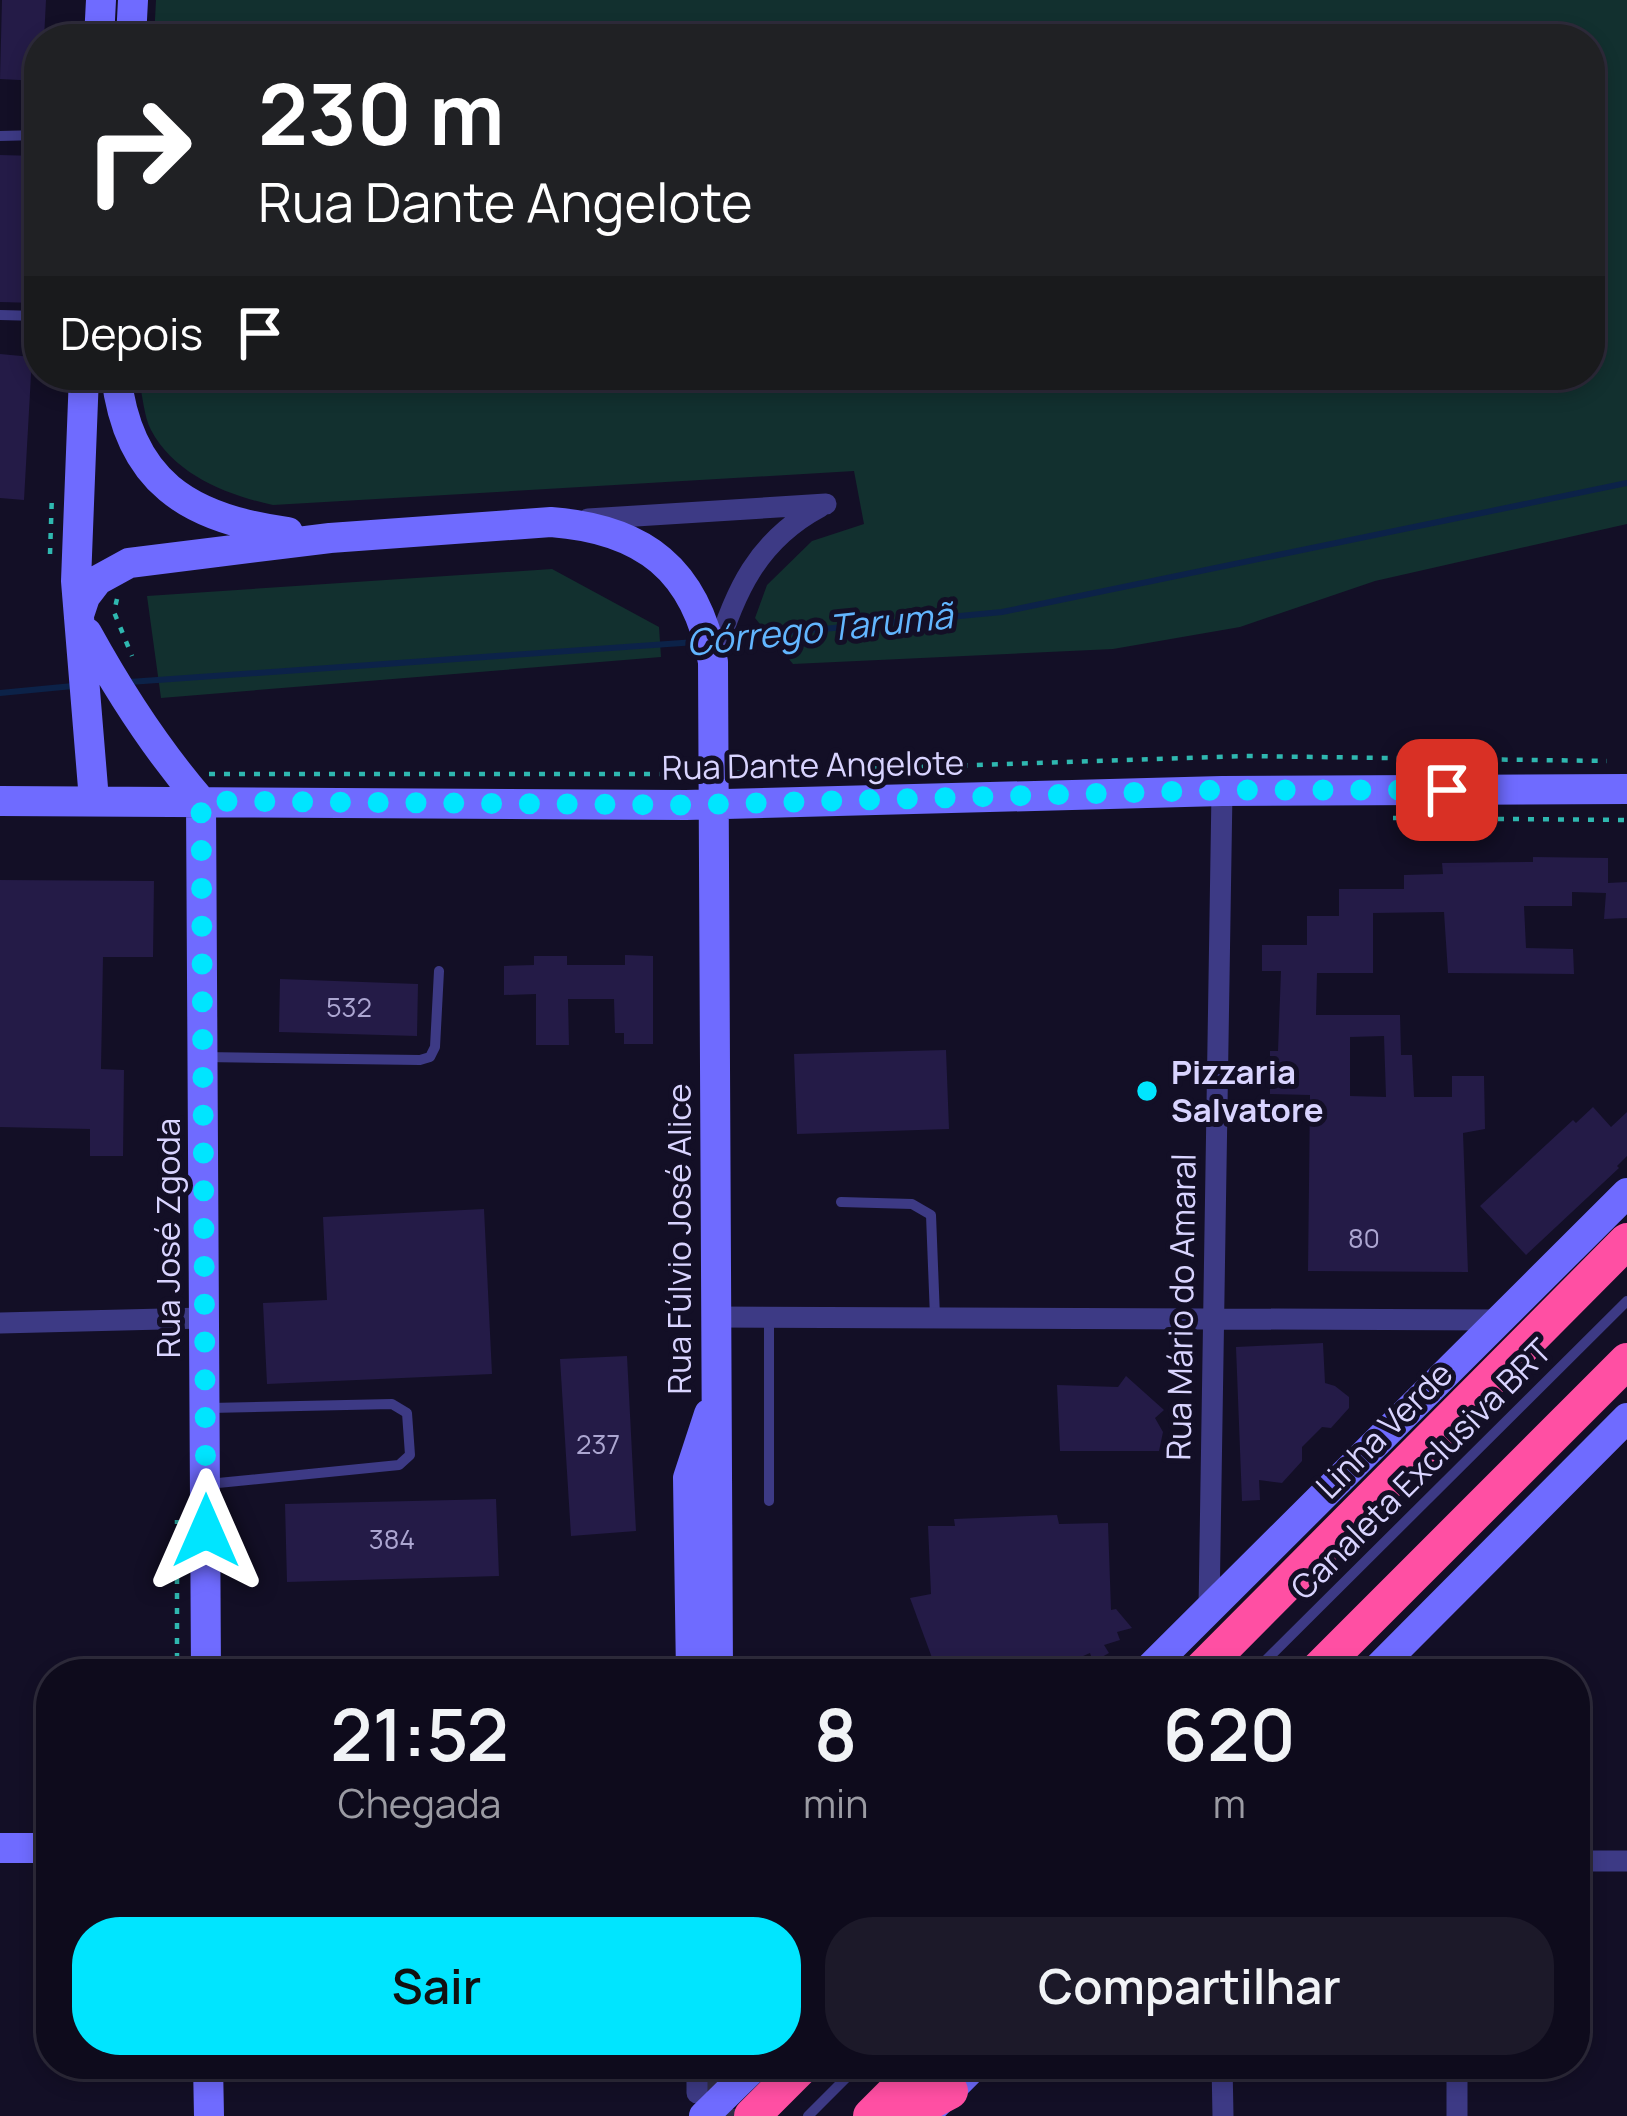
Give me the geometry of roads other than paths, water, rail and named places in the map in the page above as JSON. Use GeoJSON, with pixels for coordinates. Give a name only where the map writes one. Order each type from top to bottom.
{"type":"FeatureCollection","features":[{"type":"Feature","properties":{"kind":"highway","name":"Linha Verde"},"geometry":{"type":"LineString","coordinates":[[1212,1659],[1627,1241]]}},
{"type":"Feature","properties":{"kind":"highway"},"geometry":{"type":"LineString","coordinates":[[1328,1659],[1627,1361]]}},
{"type":"Feature","properties":{"kind":"highway"},"geometry":{"type":"LineString","coordinates":[[752,2116],[789,2079]]}},
{"type":"Feature","properties":{"kind":"highway"},"geometry":{"type":"LineString","coordinates":[[871,2116],[908,2079]]}},
{"type":"Feature","properties":{"kind":"highway"},"geometry":{"type":"LineString","coordinates":[[903,2116],[937,2103]]}},
{"type":"Feature","properties":{"kind":"main road"},"geometry":{"type":"LineString","coordinates":[[83,390],[76,548],[81,617],[124,700],[201,801]]}},
{"type":"Feature","properties":{"kind":"main road"},"geometry":{"type":"LineString","coordinates":[[118,390],[132,442],[149,468],[189,505],[218,519],[255,528],[330,538]]}},
{"type":"Feature","properties":{"kind":"main road"},"geometry":{"type":"LineString","coordinates":[[81,617],[85,597],[98,580],[129,563],[330,538],[551,522],[610,531],[652,552],[715,623]]}},
{"type":"Feature","properties":{"kind":"main road","name":"Rua Fúlvio José Alice"},"geometry":{"type":"LineString","coordinates":[[715,623],[718,1659]]}},
{"type":"Feature","properties":{"kind":"main road"},"geometry":{"type":"LineString","coordinates":[[94,800],[88,704],[106,661]]}},
{"type":"Feature","properties":{"kind":"main road","name":"Rua Dante Angelote"},"geometry":{"type":"LineString","coordinates":[[0,801],[714,804],[1222,790],[1627,789]]}},
{"type":"Feature","properties":{"kind":"main road","name":"Rua José Zgoda"},"geometry":{"type":"LineString","coordinates":[[201,801],[206,1659]]}},
{"type":"Feature","properties":{"kind":"main road"},"geometry":{"type":"LineString","coordinates":[[1159,1659],[1627,1193]]}},
{"type":"Feature","properties":{"kind":"main road"},"geometry":{"type":"LineString","coordinates":[[691,1659],[688,1478],[716,1397]]}},
{"type":"Feature","properties":{"kind":"main road"},"geometry":{"type":"LineString","coordinates":[[716,1397],[736,1471],[737,1659]]}},
{"type":"Feature","properties":{"kind":"main road"},"geometry":{"type":"LineString","coordinates":[[1387,1659],[1627,1418]]}},
{"type":"Feature","properties":{"kind":"main road"},"geometry":{"type":"LineString","coordinates":[[0,1848],[36,1848]]}},
{"type":"Feature","properties":{"kind":"main road"},"geometry":{"type":"LineString","coordinates":[[208,2079],[208,2116]]}},
{"type":"Feature","properties":{"kind":"main road"},"geometry":{"type":"LineString","coordinates":[[701,2104],[736,2079]]}},
{"type":"Feature","properties":{"kind":"main road"},"geometry":{"type":"LineString","coordinates":[[937,2103],[961,2079]]}},
{"type":"Feature","properties":{"kind":"street"},"geometry":{"type":"LineString","coordinates":[[551,522],[826,503],[801,517],[760,553],[715,623]]}},
{"type":"Feature","properties":{"kind":"street","name":"Rua Mário do Amaral"},"geometry":{"type":"LineString","coordinates":[[1209,1609],[1222,790]]}},
{"type":"Feature","properties":{"kind":"street"},"geometry":{"type":"LineString","coordinates":[[715,1317],[1500,1320]]}},
{"type":"Feature","properties":{"kind":"street"},"geometry":{"type":"LineString","coordinates":[[0,1323],[204,1318]]}},
{"type":"Feature","properties":{"kind":"street"},"geometry":{"type":"LineString","coordinates":[[1590,1861],[1627,1861]]}},
{"type":"Feature","properties":{"kind":"street"},"geometry":{"type":"LineString","coordinates":[[1222,2079],[1223,2116]]}},
{"type":"Feature","properties":{"kind":"street"},"geometry":{"type":"LineString","coordinates":[[1456,2116],[1457,2079]]}},
{"type":"Feature","properties":{"kind":"lane"},"geometry":{"type":"LineString","coordinates":[[203,1057],[430,1057],[435,1047],[439,971]]}},
{"type":"Feature","properties":{"kind":"lane"},"geometry":{"type":"LineString","coordinates":[[841,1202],[912,1204],[931,1215],[935,1317]]}},
{"type":"Feature","properties":{"kind":"lane","name":"Canaleta Exclusiva BRT"},"geometry":{"type":"LineString","coordinates":[[1267,1659],[1627,1301]]}},
{"type":"Feature","properties":{"kind":"lane"},"geometry":{"type":"LineString","coordinates":[[769,1501],[770,1317]]}},
{"type":"Feature","properties":{"kind":"lane"},"geometry":{"type":"LineString","coordinates":[[205,1408],[392,1404],[407,1413],[410,1456],[399,1465],[205,1484]]}},
{"type":"Feature","properties":{"kind":"lane"},"geometry":{"type":"LineString","coordinates":[[808,2116],[845,2079]]}},
{"type":"Feature","properties":{"kind":"waterway","name":"Córrego Tarumã"},"geometry":{"type":"LineString","coordinates":[[727,638],[1002,612],[1627,483]]}},
{"type":"Feature","properties":{"kind":"waterway","name":"Córrego Tarumã"},"geometry":{"type":"LineString","coordinates":[[129,682],[696,642]]}},
{"type":"Feature","properties":{"kind":"waterway","name":"Córrego Tarumã"},"geometry":{"type":"LineString","coordinates":[[0,693],[73,686]]}},
{"type":"Feature","properties":{"kind":"tunnel"},"geometry":{"type":"LineString","coordinates":[[721,2079],[721,2116]]}},
{"type":"Feature","properties":{"kind":"place","name":"Pizzaria Salvatore"},"geometry":{"type":"Point","coordinates":[1147,1091]}}]}
